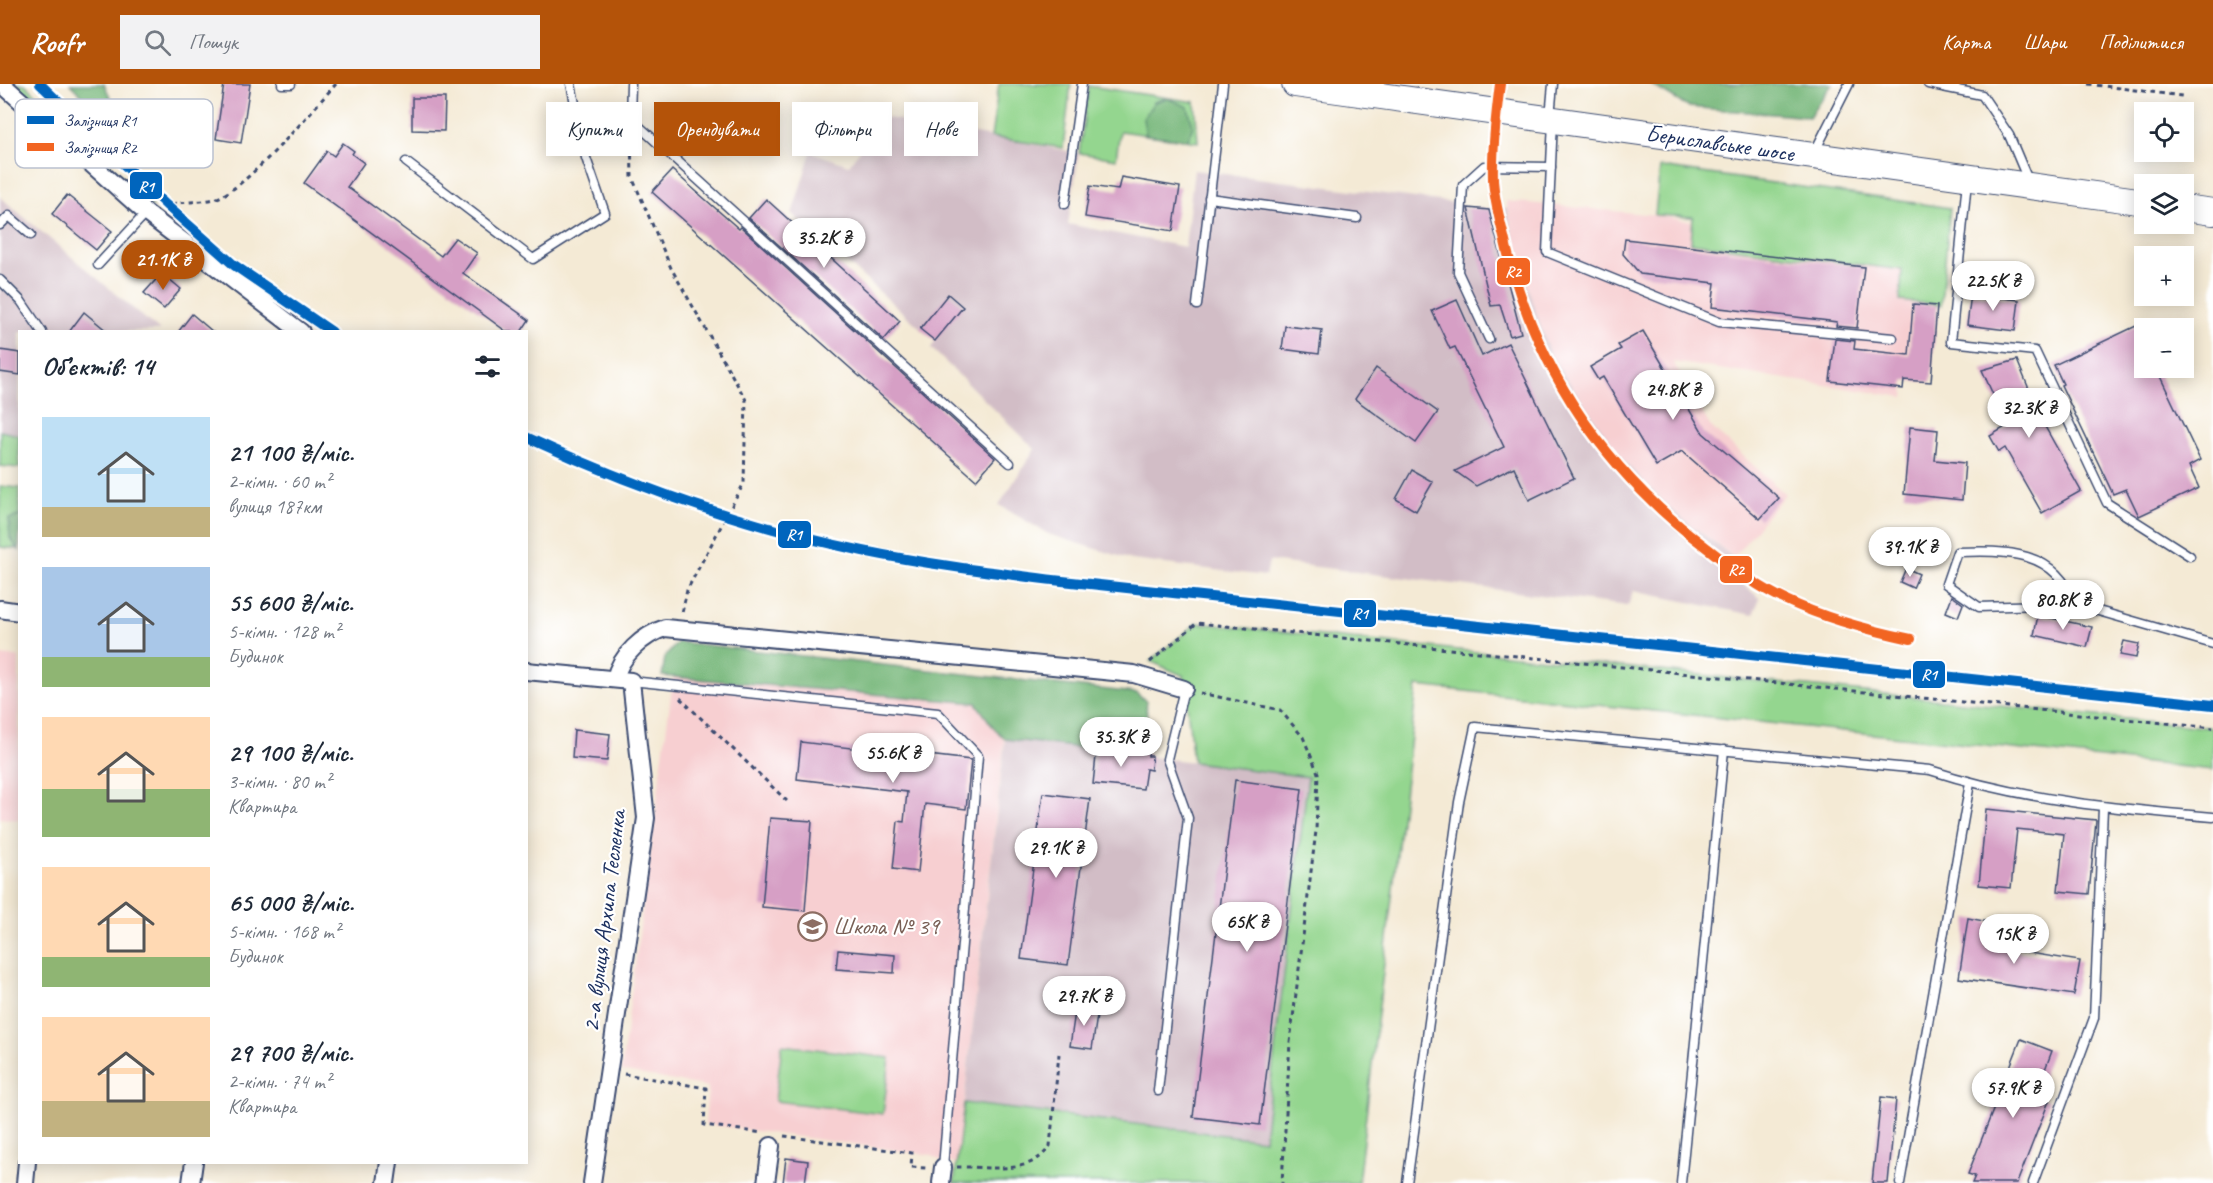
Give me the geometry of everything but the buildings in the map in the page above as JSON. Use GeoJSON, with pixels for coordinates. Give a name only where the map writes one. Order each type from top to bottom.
{"type":"FeatureCollection","features":[{"type":"Feature","properties":{"kind":"main road","name":"Бериславське шосе"},"geometry":{"type":"LineString","coordinates":[[1295,84],[2134,200]]}},
{"type":"Feature","properties":{"kind":"main road"},"geometry":{"type":"LineString","coordinates":[[2194,209],[2213,212]]}},
{"type":"Feature","properties":{"kind":"street"},"geometry":{"type":"LineString","coordinates":[[2,84],[19,99]]}},
{"type":"Feature","properties":{"kind":"street"},"geometry":{"type":"LineString","coordinates":[[96,168],[146,213],[298,330]]}},
{"type":"Feature","properties":{"kind":"street"},"geometry":{"type":"LineString","coordinates":[[0,609],[18,612]]}},
{"type":"Feature","properties":{"kind":"street"},"geometry":{"type":"LineString","coordinates":[[528,671],[623,680],[625,658],[648,636],[665,628],[1134,674],[1184,689]]}},
{"type":"Feature","properties":{"kind":"street","name":"2-а вулиця Архипа Тесленка"},"geometry":{"type":"LineString","coordinates":[[592,1183],[646,818],[623,680]]}},
{"type":"Feature","properties":{"kind":"street"},"geometry":{"type":"LineString","coordinates":[[766,1183],[771,1146]]}},
{"type":"Feature","properties":{"kind":"street"},"geometry":{"type":"LineString","coordinates":[[25,1183],[27,1164]]}},
{"type":"Feature","properties":{"kind":"street"},"geometry":{"type":"LineString","coordinates":[[191,1183],[194,1164]]}},
{"type":"Feature","properties":{"kind":"street"},"geometry":{"type":"LineString","coordinates":[[386,1183],[389,1164]]}},
{"type":"Feature","properties":{"kind":"lane"},"geometry":{"type":"LineString","coordinates":[[282,84],[291,84]]}},
{"type":"Feature","properties":{"kind":"lane"},"geometry":{"type":"LineString","coordinates":[[406,162],[533,259],[604,213],[586,158],[571,84]]}},
{"type":"Feature","properties":{"kind":"lane"},"geometry":{"type":"LineString","coordinates":[[630,102],[631,84]]}},
{"type":"Feature","properties":{"kind":"lane"},"geometry":{"type":"LineString","coordinates":[[1065,204],[1082,84]]}},
{"type":"Feature","properties":{"kind":"lane"},"geometry":{"type":"LineString","coordinates":[[1197,304],[1223,84]]}},
{"type":"Feature","properties":{"kind":"lane"},"geometry":{"type":"LineString","coordinates":[[1553,84],[1547,252],[1719,322],[1893,338]]}},
{"type":"Feature","properties":{"kind":"lane"},"geometry":{"type":"LineString","coordinates":[[1812,156],[1849,84]]}},
{"type":"Feature","properties":{"kind":"lane"},"geometry":{"type":"LineString","coordinates":[[1928,84],[1982,95],[2010,135],[2031,186]]}},
{"type":"Feature","properties":{"kind":"lane"},"geometry":{"type":"LineString","coordinates":[[642,129],[1010,463]]}},
{"type":"Feature","properties":{"kind":"lane"},"geometry":{"type":"LineString","coordinates":[[1489,339],[1458,272],[1463,185],[1484,166],[1551,167]]}},
{"type":"Feature","properties":{"kind":"lane"},"geometry":{"type":"LineString","coordinates":[[1967,177],[1951,342],[2035,351],[2107,503],[2190,556]]}},
{"type":"Feature","properties":{"kind":"lane"},"geometry":{"type":"LineString","coordinates":[[1209,198],[1357,218]]}},
{"type":"Feature","properties":{"kind":"lane"},"geometry":{"type":"LineString","coordinates":[[98,264],[146,213]]}},
{"type":"Feature","properties":{"kind":"lane"},"geometry":{"type":"LineString","coordinates":[[0,225],[9,216],[31,235]]}},
{"type":"Feature","properties":{"kind":"lane"},"geometry":{"type":"LineString","coordinates":[[0,280],[21,302],[41,330]]}},
{"type":"Feature","properties":{"kind":"lane"},"geometry":{"type":"LineString","coordinates":[[2074,604],[2068,585],[2046,563],[1999,550],[1957,552],[1946,584],[1979,608],[2074,604],[2213,644]]}},
{"type":"Feature","properties":{"kind":"lane"},"geometry":{"type":"LineString","coordinates":[[623,680],[938,713],[978,756],[942,1175]]}},
{"type":"Feature","properties":{"kind":"lane"},"geometry":{"type":"LineString","coordinates":[[1158,1091],[1188,818],[1167,759],[1184,689]]}},
{"type":"Feature","properties":{"kind":"lane"},"geometry":{"type":"LineString","coordinates":[[1407,1183],[1459,802],[1474,728],[1930,770],[1970,783],[2103,808],[2213,817]]}},
{"type":"Feature","properties":{"kind":"lane"},"geometry":{"type":"LineString","coordinates":[[1681,1183],[1724,750]]}},
{"type":"Feature","properties":{"kind":"lane"},"geometry":{"type":"LineString","coordinates":[[1900,1183],[1970,783]]}},
{"type":"Feature","properties":{"kind":"lane"},"geometry":{"type":"LineString","coordinates":[[2033,1183],[2094,1018],[2103,808]]}},
{"type":"Feature","properties":{"kind":"path"},"geometry":{"type":"LineString","coordinates":[[146,213],[179,202],[215,199],[265,161],[336,84]]}},
{"type":"Feature","properties":{"kind":"path"},"geometry":{"type":"LineString","coordinates":[[2088,84],[2182,96]]}},
{"type":"Feature","properties":{"kind":"path"},"geometry":{"type":"LineString","coordinates":[[631,156],[632,177],[671,268],[746,400],[744,483],[687,590],[679,629]]}},
{"type":"Feature","properties":{"kind":"path"},"geometry":{"type":"LineString","coordinates":[[1134,674],[1197,623],[2213,728]]}},
{"type":"Feature","properties":{"kind":"path"},"geometry":{"type":"LineString","coordinates":[[666,684],[789,803]]}},
{"type":"Feature","properties":{"kind":"path"},"geometry":{"type":"LineString","coordinates":[[1184,689],[1281,710],[1303,737],[1318,773],[1316,831],[1290,1042],[1282,1183]]}},
{"type":"Feature","properties":{"kind":"path"},"geometry":{"type":"LineString","coordinates":[[942,1175],[1022,1168],[1044,1155],[1050,1146],[1059,1054]]}},
{"type":"Feature","properties":{"kind":"path"},"geometry":{"type":"LineString","coordinates":[[609,1071],[706,1088],[704,1125],[912,1154],[911,1167]]}},
{"type":"Feature","properties":{"kind":"shaded area"},"geometry":{"type":"Polygon","coordinates":[[[892,119],[904,121],[904,156],[978,156],[978,134],[1079,153],[1068,224],[1185,247],[1194,170],[1455,203],[1468,208],[1507,208],[1517,254],[1550,354],[1624,461],[1673,511],[1750,570],[1742,584],[1760,598],[1753,615],[1633,591],[1628,606],[1269,561],[1266,576],[1132,560],[1048,534],[999,505],[1035,449],[931,348],[935,341],[792,214],[810,156],[823,156],[849,165],[855,156],[892,156],[892,119]]]}},
{"type":"Feature","properties":{"kind":"shaded area"},"geometry":{"type":"Polygon","coordinates":[[[0,197],[159,330],[18,330],[18,435],[0,431],[0,197]]]}},
{"type":"Feature","properties":{"kind":"shaded area"},"geometry":{"type":"Polygon","coordinates":[[[1506,201],[1655,215],[1693,222],[1691,243],[1902,270],[1900,300],[1912,302],[1904,397],[1673,362],[1710,426],[1785,494],[1734,557],[1673,511],[1624,461],[1550,354],[1518,258],[1506,201]]]}},
{"type":"Feature","properties":{"kind":"shaded area","name":"Школа № 39"},"geometry":{"type":"Polygon","coordinates":[[[678,642],[1011,680],[957,1164],[942,1162],[931,1155],[705,1124],[708,1087],[621,1071],[678,642]]]}},
{"type":"Feature","properties":{"kind":"shaded area"},"geometry":{"type":"Polygon","coordinates":[[[0,655],[18,657],[18,820],[0,818],[0,655]]]}},
{"type":"Feature","properties":{"kind":"shaded area"},"geometry":{"type":"Polygon","coordinates":[[[1005,739],[1308,776],[1264,1140],[964,1103],[1005,739]]]}},
{"type":"Feature","properties":{"kind":"green space"},"geometry":{"type":"Polygon","coordinates":[[[15,84],[25,84],[41,99],[31,99],[15,84]]]}},
{"type":"Feature","properties":{"kind":"green space"},"geometry":{"type":"Polygon","coordinates":[[[70,84],[104,84],[111,99],[85,99],[70,84]]]}},
{"type":"Feature","properties":{"kind":"green space"},"geometry":{"type":"Polygon","coordinates":[[[999,84],[1071,84],[1063,148],[991,137],[999,84]]]}},
{"type":"Feature","properties":{"kind":"green space"},"geometry":{"type":"Polygon","coordinates":[[[1650,84],[1832,84],[1809,117],[1688,107],[1650,84]]]}},
{"type":"Feature","properties":{"kind":"green space"},"geometry":{"type":"Polygon","coordinates":[[[1089,86],[1195,102],[1198,142],[1120,131],[1116,159],[1079,153],[1089,86]]]}},
{"type":"Feature","properties":{"kind":"green space"},"geometry":{"type":"Polygon","coordinates":[[[1167,98],[1188,107],[1193,126],[1188,140],[1146,135],[1143,119],[1154,102],[1167,98]]]}},
{"type":"Feature","properties":{"kind":"green space"},"geometry":{"type":"Polygon","coordinates":[[[1660,167],[1950,208],[1941,305],[1900,301],[1902,270],[1691,243],[1693,217],[1655,215],[1660,167]]]}},
{"type":"Feature","properties":{"kind":"green space"},"geometry":{"type":"Polygon","coordinates":[[[105,168],[113,168],[153,206],[146,206],[105,168]]]}},
{"type":"Feature","properties":{"kind":"green space"},"geometry":{"type":"Polygon","coordinates":[[[0,431],[18,435],[18,468],[0,466],[0,431]]]}},
{"type":"Feature","properties":{"kind":"green space"},"geometry":{"type":"Polygon","coordinates":[[[0,486],[18,488],[18,516],[9,519],[10,538],[18,549],[0,547],[0,486]]]}},
{"type":"Feature","properties":{"kind":"green space"},"geometry":{"type":"Polygon","coordinates":[[[18,517],[18,549],[10,538],[9,519],[18,517]]]}},
{"type":"Feature","properties":{"kind":"green space"},"geometry":{"type":"Polygon","coordinates":[[[1197,623],[2213,728],[2213,770],[1417,686],[1358,1183],[954,1183],[964,1103],[1264,1140],[1308,777],[1193,762],[1184,676],[1150,661],[1197,623]]]}},
{"type":"Feature","properties":{"kind":"green space"},"geometry":{"type":"Polygon","coordinates":[[[678,642],[1136,693],[1146,701],[1147,719],[1127,743],[1091,749],[1005,739],[993,727],[976,703],[662,676],[665,657],[678,642]]]}},
{"type":"Feature","properties":{"kind":"green space"},"geometry":{"type":"Polygon","coordinates":[[[782,1045],[890,1058],[883,1114],[775,1101],[782,1045]]]}},
{"type":"Feature","properties":{"kind":"rail line","name":"R1"},"geometry":{"type":"LineString","coordinates":[[40,84],[56,99]]}},
{"type":"Feature","properties":{"kind":"rail line","name":"R2"},"geometry":{"type":"LineString","coordinates":[[1500,84],[1493,179],[1507,250],[1520,295],[1537,338],[1580,416],[1637,486],[1670,518],[1745,576],[1775,595],[1801,607],[1863,628],[1911,639]]}},
{"type":"Feature","properties":{"kind":"rail line","name":"R1"},"geometry":{"type":"LineString","coordinates":[[127,168],[234,265],[329,330]]}},
{"type":"Feature","properties":{"kind":"rail line","name":"R1"},"geometry":{"type":"LineString","coordinates":[[528,438],[608,473],[734,518],[863,551],[934,564],[1053,580],[2213,705]]}},
{"type":"Feature","properties":{"kind":"place","name":"Школа № 39"},"geometry":{"type":"Point","coordinates":[812,926]}}]}
